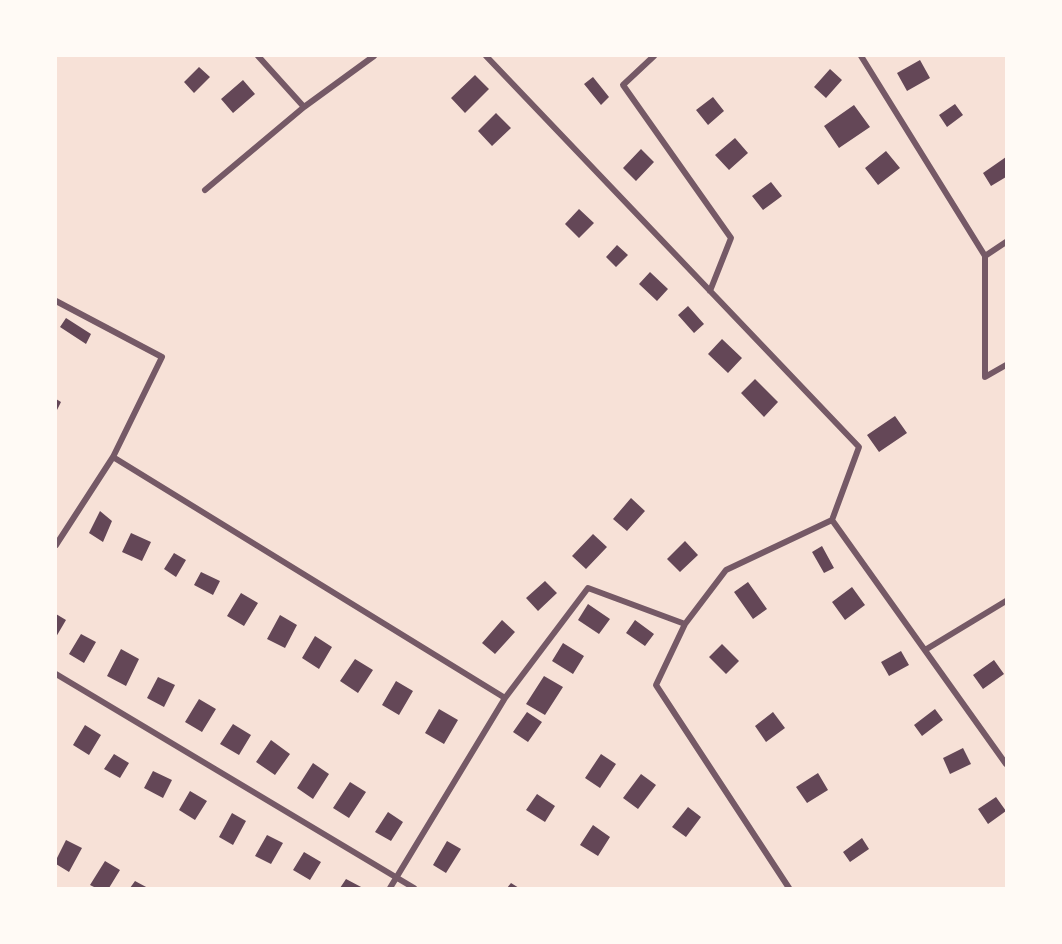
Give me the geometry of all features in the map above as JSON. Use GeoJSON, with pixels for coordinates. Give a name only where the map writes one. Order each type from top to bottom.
{"type":"FeatureCollection","features":[{"type":"Feature","properties":{"kind":"street"},"geometry":{"type":"LineString","coordinates":[[258,56],[304,107]]}},
{"type":"Feature","properties":{"kind":"street"},"geometry":{"type":"LineString","coordinates":[[205,190],[304,107],[374,56]]}},
{"type":"Feature","properties":{"kind":"street"},"geometry":{"type":"LineString","coordinates":[[486,56],[859,447],[831,520],[726,570],[685,624],[656,685],[789,888]]}},
{"type":"Feature","properties":{"kind":"street"},"geometry":{"type":"LineString","coordinates":[[654,56],[623,85],[731,238],[710,291]]}},
{"type":"Feature","properties":{"kind":"street"},"geometry":{"type":"LineString","coordinates":[[861,56],[985,256],[985,378],[1006,365]]}},
{"type":"Feature","properties":{"kind":"street"},"geometry":{"type":"LineString","coordinates":[[985,256],[1006,242]]}},
{"type":"Feature","properties":{"kind":"street"},"geometry":{"type":"LineString","coordinates":[[56,301],[162,357],[113,457],[56,545]]}},
{"type":"Feature","properties":{"kind":"street"},"geometry":{"type":"LineString","coordinates":[[113,457],[505,698]]}},
{"type":"Feature","properties":{"kind":"street"},"geometry":{"type":"LineString","coordinates":[[831,520],[1006,764]]}},
{"type":"Feature","properties":{"kind":"street"},"geometry":{"type":"LineString","coordinates":[[390,888],[505,698],[588,588],[685,624]]}},
{"type":"Feature","properties":{"kind":"street"},"geometry":{"type":"LineString","coordinates":[[925,650],[1006,601]]}},
{"type":"Feature","properties":{"kind":"street"},"geometry":{"type":"LineString","coordinates":[[56,674],[414,888]]}},
{"type":"Feature","properties":{"kind":"building"},"geometry":{"type":"Polygon","coordinates":[[[920,60],[930,78],[907,91],[897,73],[920,60]]]}},
{"type":"Feature","properties":{"kind":"building"},"geometry":{"type":"Polygon","coordinates":[[[199,67],[210,77],[194,93],[184,82],[199,67]]]}},
{"type":"Feature","properties":{"kind":"building"},"geometry":{"type":"Polygon","coordinates":[[[830,69],[842,80],[826,98],[814,87],[830,69]]]}},
{"type":"Feature","properties":{"kind":"building"},"geometry":{"type":"Polygon","coordinates":[[[475,75],[489,89],[465,113],[451,98],[475,75]]]}},
{"type":"Feature","properties":{"kind":"building"},"geometry":{"type":"Polygon","coordinates":[[[593,77],[609,97],[601,105],[584,84],[593,77]]]}},
{"type":"Feature","properties":{"kind":"building"},"geometry":{"type":"Polygon","coordinates":[[[243,80],[255,94],[233,113],[221,99],[243,80]]]}},
{"type":"Feature","properties":{"kind":"building"},"geometry":{"type":"Polygon","coordinates":[[[713,97],[724,111],[708,125],[696,110],[713,97]]]}},
{"type":"Feature","properties":{"kind":"building"},"geometry":{"type":"Polygon","coordinates":[[[955,104],[963,115],[947,127],[939,115],[955,104]]]}},
{"type":"Feature","properties":{"kind":"building"},"geometry":{"type":"Polygon","coordinates":[[[854,105],[870,127],[839,148],[824,126],[854,105]]]}},
{"type":"Feature","properties":{"kind":"building"},"geometry":{"type":"Polygon","coordinates":[[[496,113],[511,128],[492,146],[478,131],[496,113]]]}},
{"type":"Feature","properties":{"kind":"building"},"geometry":{"type":"Polygon","coordinates":[[[735,138],[748,153],[729,170],[715,155],[735,138]]]}},
{"type":"Feature","properties":{"kind":"building"},"geometry":{"type":"Polygon","coordinates":[[[641,149],[654,162],[636,181],[623,168],[641,149]]]}},
{"type":"Feature","properties":{"kind":"building"},"geometry":{"type":"Polygon","coordinates":[[[886,151],[900,168],[878,185],[865,168],[886,151]]]}},
{"type":"Feature","properties":{"kind":"building"},"geometry":{"type":"Polygon","coordinates":[[[1006,157],[1006,177],[991,186],[983,173],[1006,157]]]}},
{"type":"Feature","properties":{"kind":"building"},"geometry":{"type":"Polygon","coordinates":[[[771,182],[782,196],[763,210],[752,196],[771,182]]]}},
{"type":"Feature","properties":{"kind":"building"},"geometry":{"type":"Polygon","coordinates":[[[579,209],[594,223],[579,238],[565,224],[579,209]]]}},
{"type":"Feature","properties":{"kind":"building"},"geometry":{"type":"Polygon","coordinates":[[[617,245],[628,255],[616,267],[606,257],[617,245]]]}},
{"type":"Feature","properties":{"kind":"building"},"geometry":{"type":"Polygon","coordinates":[[[650,272],[668,289],[657,301],[639,284],[650,272]]]}},
{"type":"Feature","properties":{"kind":"building"},"geometry":{"type":"Polygon","coordinates":[[[688,306],[704,324],[694,333],[678,315],[688,306]]]}},
{"type":"Feature","properties":{"kind":"building"},"geometry":{"type":"Polygon","coordinates":[[[66,318],[91,334],[86,344],[60,327],[66,318]]]}},
{"type":"Feature","properties":{"kind":"building"},"geometry":{"type":"Polygon","coordinates":[[[722,339],[742,358],[728,373],[708,354],[722,339]]]}},
{"type":"Feature","properties":{"kind":"building"},"geometry":{"type":"Polygon","coordinates":[[[755,379],[778,402],[764,417],[741,393],[755,379]]]}},
{"type":"Feature","properties":{"kind":"building"},"geometry":{"type":"Polygon","coordinates":[[[56,399],[61,402],[56,412],[56,399]]]}},
{"type":"Feature","properties":{"kind":"building"},"geometry":{"type":"Polygon","coordinates":[[[895,416],[907,433],[879,452],[867,435],[895,416]]]}},
{"type":"Feature","properties":{"kind":"building"},"geometry":{"type":"Polygon","coordinates":[[[631,498],[645,511],[627,531],[613,519],[631,498]]]}},
{"type":"Feature","properties":{"kind":"building"},"geometry":{"type":"Polygon","coordinates":[[[100,511],[112,521],[103,542],[89,533],[100,511]]]}},
{"type":"Feature","properties":{"kind":"building"},"geometry":{"type":"Polygon","coordinates":[[[131,533],[151,542],[142,561],[122,552],[131,533]]]}},
{"type":"Feature","properties":{"kind":"building"},"geometry":{"type":"Polygon","coordinates":[[[593,534],[607,547],[586,569],[572,556],[593,534]]]}},
{"type":"Feature","properties":{"kind":"building"},"geometry":{"type":"Polygon","coordinates":[[[685,541],[698,555],[680,572],[667,559],[685,541]]]}},
{"type":"Feature","properties":{"kind":"building"},"geometry":{"type":"Polygon","coordinates":[[[822,546],[834,568],[824,573],[812,552],[822,546]]]}},
{"type":"Feature","properties":{"kind":"building"},"geometry":{"type":"Polygon","coordinates":[[[174,553],[186,560],[176,577],[164,569],[174,553]]]}},
{"type":"Feature","properties":{"kind":"building"},"geometry":{"type":"Polygon","coordinates":[[[201,572],[220,581],[213,595],[194,585],[201,572]]]}},
{"type":"Feature","properties":{"kind":"building"},"geometry":{"type":"Polygon","coordinates":[[[545,581],[557,593],[538,611],[526,598],[545,581]]]}},
{"type":"Feature","properties":{"kind":"building"},"geometry":{"type":"Polygon","coordinates":[[[748,582],[767,609],[753,619],[734,592],[748,582]]]}},
{"type":"Feature","properties":{"kind":"building"},"geometry":{"type":"Polygon","coordinates":[[[852,587],[865,605],[845,620],[832,602],[852,587]]]}},
{"type":"Feature","properties":{"kind":"building"},"geometry":{"type":"Polygon","coordinates":[[[241,593],[258,603],[244,626],[227,616],[241,593]]]}},
{"type":"Feature","properties":{"kind":"building"},"geometry":{"type":"Polygon","coordinates":[[[588,604],[610,619],[599,634],[578,620],[588,604]]]}},
{"type":"Feature","properties":{"kind":"building"},"geometry":{"type":"Polygon","coordinates":[[[56,614],[66,620],[56,637],[56,614]]]}},
{"type":"Feature","properties":{"kind":"building"},"geometry":{"type":"Polygon","coordinates":[[[280,615],[297,625],[285,648],[267,639],[280,615]]]}},
{"type":"Feature","properties":{"kind":"building"},"geometry":{"type":"Polygon","coordinates":[[[502,620],[515,632],[495,654],[482,643],[502,620]]]}},
{"type":"Feature","properties":{"kind":"building"},"geometry":{"type":"Polygon","coordinates":[[[635,620],[654,634],[645,646],[626,633],[635,620]]]}},
{"type":"Feature","properties":{"kind":"building"},"geometry":{"type":"Polygon","coordinates":[[[81,634],[96,642],[84,663],[69,654],[81,634]]]}},
{"type":"Feature","properties":{"kind":"building"},"geometry":{"type":"Polygon","coordinates":[[[315,636],[332,647],[319,669],[302,658],[315,636]]]}},
{"type":"Feature","properties":{"kind":"building"},"geometry":{"type":"Polygon","coordinates":[[[563,643],[584,656],[573,674],[552,661],[563,643]]]}},
{"type":"Feature","properties":{"kind":"building"},"geometry":{"type":"Polygon","coordinates":[[[722,644],[739,661],[726,674],[709,657],[722,644]]]}},
{"type":"Feature","properties":{"kind":"building"},"geometry":{"type":"Polygon","coordinates":[[[121,649],[139,659],[126,686],[107,676],[121,649]]]}},
{"type":"Feature","properties":{"kind":"building"},"geometry":{"type":"Polygon","coordinates":[[[901,651],[909,665],[889,676],[881,662],[901,651]]]}},
{"type":"Feature","properties":{"kind":"building"},"geometry":{"type":"Polygon","coordinates":[[[355,659],[373,670],[358,693],[340,681],[355,659]]]}},
{"type":"Feature","properties":{"kind":"building"},"geometry":{"type":"Polygon","coordinates":[[[994,660],[1004,674],[983,689],[973,675],[994,660]]]}},
{"type":"Feature","properties":{"kind":"building"},"geometry":{"type":"Polygon","coordinates":[[[544,676],[563,687],[545,715],[526,704],[544,676]]]}},
{"type":"Feature","properties":{"kind":"building"},"geometry":{"type":"Polygon","coordinates":[[[158,677],[175,685],[164,707],[147,698],[158,677]]]}},
{"type":"Feature","properties":{"kind":"building"},"geometry":{"type":"Polygon","coordinates":[[[396,681],[413,691],[399,715],[382,705],[396,681]]]}},
{"type":"Feature","properties":{"kind":"building"},"geometry":{"type":"Polygon","coordinates":[[[199,699],[216,709],[202,732],[185,722],[199,699]]]}},
{"type":"Feature","properties":{"kind":"building"},"geometry":{"type":"Polygon","coordinates":[[[439,709],[458,720],[444,744],[425,733],[439,709]]]}},
{"type":"Feature","properties":{"kind":"building"},"geometry":{"type":"Polygon","coordinates":[[[935,709],[943,720],[922,736],[914,725],[935,709]]]}},
{"type":"Feature","properties":{"kind":"building"},"geometry":{"type":"Polygon","coordinates":[[[527,712],[542,722],[528,742],[513,732],[527,712]]]}},
{"type":"Feature","properties":{"kind":"building"},"geometry":{"type":"Polygon","coordinates":[[[773,712],[785,728],[766,742],[755,726],[773,712]]]}},
{"type":"Feature","properties":{"kind":"building"},"geometry":{"type":"Polygon","coordinates":[[[233,724],[251,735],[239,755],[220,744],[233,724]]]}},
{"type":"Feature","properties":{"kind":"building"},"geometry":{"type":"Polygon","coordinates":[[[85,725],[101,735],[89,755],[73,745],[85,725]]]}},
{"type":"Feature","properties":{"kind":"building"},"geometry":{"type":"Polygon","coordinates":[[[271,740],[290,754],[275,775],[256,762],[271,740]]]}},
{"type":"Feature","properties":{"kind":"building"},"geometry":{"type":"Polygon","coordinates":[[[963,748],[971,764],[950,774],[943,758],[963,748]]]}},
{"type":"Feature","properties":{"kind":"building"},"geometry":{"type":"Polygon","coordinates":[[[114,754],[129,763],[120,778],[104,769],[114,754]]]}},
{"type":"Feature","properties":{"kind":"building"},"geometry":{"type":"Polygon","coordinates":[[[601,754],[616,764],[600,788],[585,778],[601,754]]]}},
{"type":"Feature","properties":{"kind":"building"},"geometry":{"type":"Polygon","coordinates":[[[313,763],[329,774],[313,799],[297,788],[313,763]]]}},
{"type":"Feature","properties":{"kind":"building"},"geometry":{"type":"Polygon","coordinates":[[[153,771],[172,780],[163,798],[144,788],[153,771]]]}},
{"type":"Feature","properties":{"kind":"building"},"geometry":{"type":"Polygon","coordinates":[[[818,773],[828,790],[807,803],[796,787],[818,773]]]}},
{"type":"Feature","properties":{"kind":"building"},"geometry":{"type":"Polygon","coordinates":[[[641,774],[656,785],[638,809],[623,798],[641,774]]]}},
{"type":"Feature","properties":{"kind":"building"},"geometry":{"type":"Polygon","coordinates":[[[350,782],[366,792],[349,818],[333,808],[350,782]]]}},
{"type":"Feature","properties":{"kind":"building"},"geometry":{"type":"Polygon","coordinates":[[[190,791],[207,801],[195,820],[179,810],[190,791]]]}},
{"type":"Feature","properties":{"kind":"building"},"geometry":{"type":"Polygon","coordinates":[[[537,794],[555,806],[545,822],[526,810],[537,794]]]}},
{"type":"Feature","properties":{"kind":"building"},"geometry":{"type":"Polygon","coordinates":[[[996,797],[1006,811],[988,824],[978,809],[996,797]]]}},
{"type":"Feature","properties":{"kind":"building"},"geometry":{"type":"Polygon","coordinates":[[[688,807],[701,817],[686,837],[672,827],[688,807]]]}},
{"type":"Feature","properties":{"kind":"building"},"geometry":{"type":"Polygon","coordinates":[[[388,812],[403,822],[391,841],[375,832],[388,812]]]}},
{"type":"Feature","properties":{"kind":"building"},"geometry":{"type":"Polygon","coordinates":[[[232,813],[246,821],[233,845],[219,837],[232,813]]]}},
{"type":"Feature","properties":{"kind":"building"},"geometry":{"type":"Polygon","coordinates":[[[593,825],[610,837],[598,856],[580,845],[593,825]]]}},
{"type":"Feature","properties":{"kind":"building"},"geometry":{"type":"Polygon","coordinates":[[[267,835],[283,843],[271,864],[255,856],[267,835]]]}},
{"type":"Feature","properties":{"kind":"building"},"geometry":{"type":"Polygon","coordinates":[[[862,838],[869,849],[850,862],[843,852],[862,838]]]}},
{"type":"Feature","properties":{"kind":"building"},"geometry":{"type":"Polygon","coordinates":[[[66,840],[82,848],[69,872],[56,864],[66,840]]]}},
{"type":"Feature","properties":{"kind":"building"},"geometry":{"type":"Polygon","coordinates":[[[447,841],[461,849],[446,873],[433,865],[447,841]]]}},
{"type":"Feature","properties":{"kind":"building"},"geometry":{"type":"Polygon","coordinates":[[[304,852],[321,862],[310,880],[293,870],[304,852]]]}},
{"type":"Feature","properties":{"kind":"building"},"geometry":{"type":"Polygon","coordinates":[[[105,861],[120,870],[109,888],[96,888],[90,885],[105,861]]]}},
{"type":"Feature","properties":{"kind":"building"},"geometry":{"type":"Polygon","coordinates":[[[346,879],[363,888],[340,888],[346,879]]]}},
{"type":"Feature","properties":{"kind":"building"},"geometry":{"type":"Polygon","coordinates":[[[135,881],[148,888],[130,888],[135,881]]]}},
{"type":"Feature","properties":{"kind":"building"},"geometry":{"type":"Polygon","coordinates":[[[511,883],[519,888],[507,888],[511,883]]]}}]}
